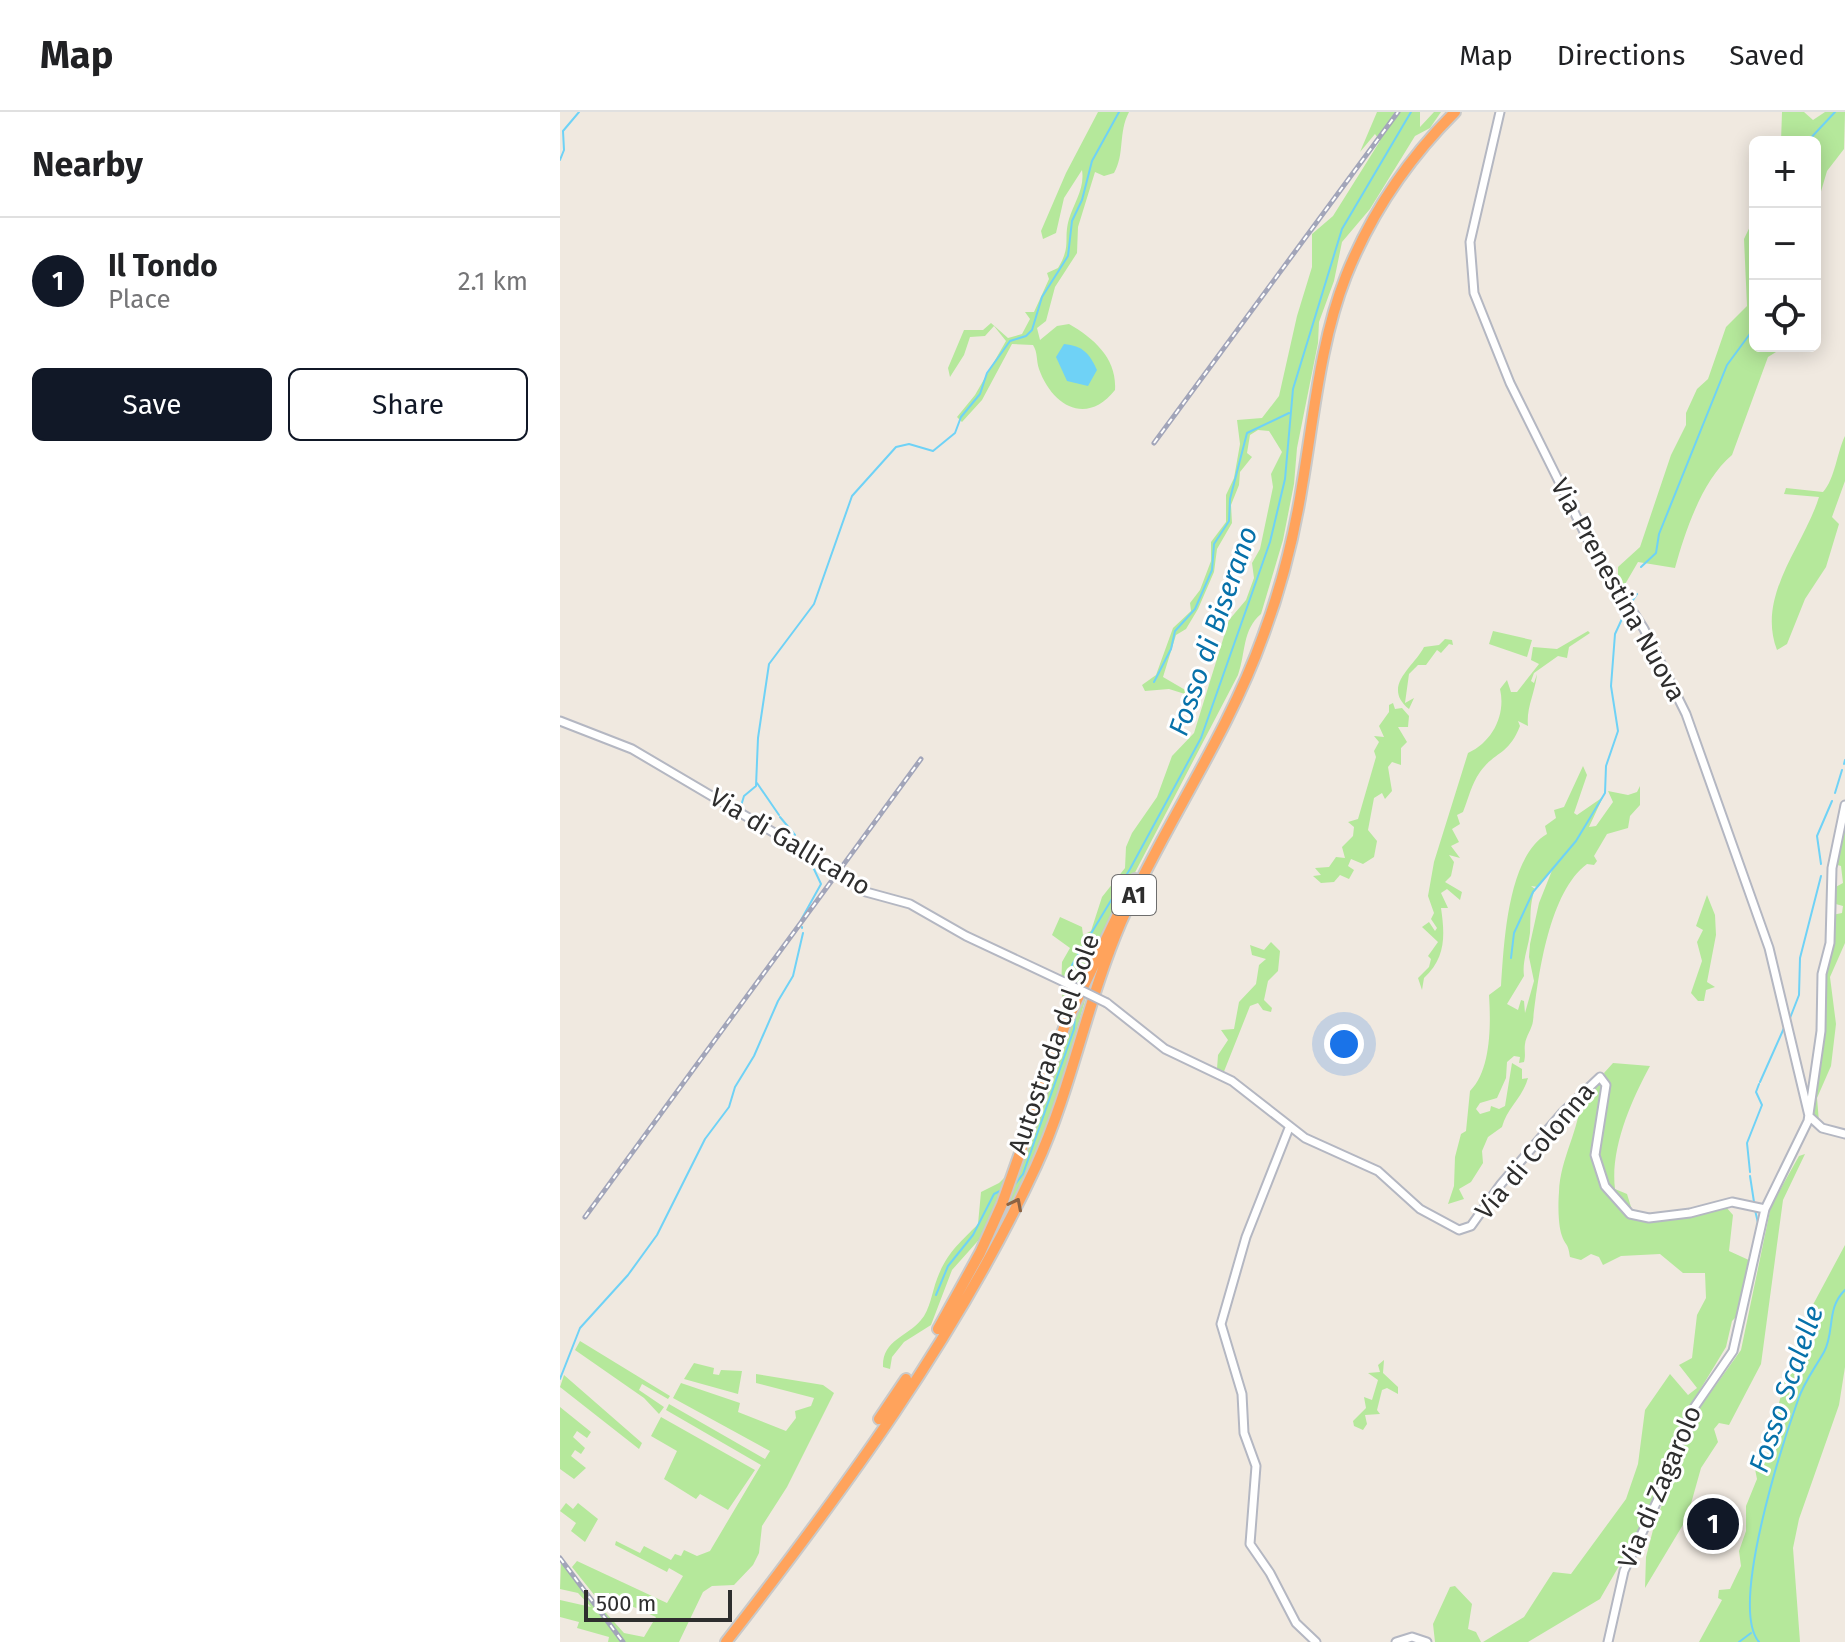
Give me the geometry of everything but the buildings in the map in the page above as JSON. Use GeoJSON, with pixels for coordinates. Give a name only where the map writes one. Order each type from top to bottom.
{"type":"FeatureCollection","features":[{"type":"Feature","properties":{"kind":"highway","name":"Autostrada del Sole"},"geometry":{"type":"LineString","coordinates":[[720,1642],[848,1468],[936,1332],[980,1253],[1002,1204],[1072,1012],[1113,918],[1227,709],[1258,636],[1284,552],[1321,348],[1341,276],[1392,178],[1452,112]]}},
{"type":"Feature","properties":{"kind":"highway","name":"Autostrada del Sole"},"geometry":{"type":"LineString","coordinates":[[726,1642],[895,1408],[992,1251],[1034,1169],[1059,1109],[1116,934],[1231,711],[1262,638],[1288,553],[1325,350],[1345,278],[1369,226],[1396,181],[1452,112]]}},
{"type":"Feature","properties":{"kind":"street","name":"Via Prenestina Nuova"},"geometry":{"type":"LineString","coordinates":[[1500,112],[1472,235],[1470,259],[1477,303],[1515,394],[1592,548],[1628,605],[1680,701],[1771,958],[1809,1116]]}},
{"type":"Feature","properties":{"kind":"street","name":"Via di Gallicano"},"geometry":{"type":"LineString","coordinates":[[560,721],[634,750],[788,841],[866,892],[914,906],[966,936],[1107,1003]]}},
{"type":"Feature","properties":{"kind":"street","name":"Via di Zagarolo"},"geometry":{"type":"LineString","coordinates":[[1608,1642],[1627,1560],[1659,1497],[1691,1412],[1733,1351],[1765,1209],[1793,1158],[1809,1116],[1822,1027],[1822,974],[1830,943],[1832,866],[1845,805]]}},
{"type":"Feature","properties":{"kind":"street","name":"Via di Colonna"},"geometry":{"type":"LineString","coordinates":[[1107,1003],[1168,1051],[1235,1083],[1289,1128],[1375,1169],[1420,1209],[1462,1230],[1472,1225],[1497,1189],[1562,1113],[1596,1079],[1602,1077],[1606,1088],[1595,1155],[1605,1186],[1630,1214],[1649,1218],[1690,1213],[1732,1202],[1765,1209]]}},
{"type":"Feature","properties":{"kind":"street"},"geometry":{"type":"LineString","coordinates":[[1809,1116],[1822,1128],[1845,1134]]}},
{"type":"Feature","properties":{"kind":"street"},"geometry":{"type":"LineString","coordinates":[[1289,1128],[1246,1238],[1221,1323],[1242,1394],[1244,1433],[1256,1466],[1250,1544],[1270,1573],[1296,1623],[1316,1642]]}},
{"type":"Feature","properties":{"kind":"street"},"geometry":{"type":"LineString","coordinates":[[1396,1642],[1412,1637],[1427,1642]]}},
{"type":"Feature","properties":{"kind":"green space"},"geometry":{"type":"Polygon","coordinates":[[[1098,112],[1129,112],[1117,166],[1114,173],[1104,176],[1095,172],[1078,227],[1077,253],[1055,287],[1046,321],[1037,328],[1040,340],[1057,326],[1069,324],[1096,343],[1108,359],[1115,379],[1115,390],[1093,407],[1071,407],[1052,393],[1045,382],[1033,345],[1012,344],[982,400],[962,422],[957,417],[975,395],[1006,341],[994,326],[985,336],[970,337],[964,355],[950,377],[948,368],[964,330],[983,330],[991,323],[1008,338],[1022,334],[1030,319],[1025,312],[1034,312],[1049,279],[1047,273],[1058,268],[1065,254],[1067,226],[1081,189],[1082,170],[1064,198],[1056,233],[1043,239],[1041,231],[1066,173],[1098,112]]]}},
{"type":"Feature","properties":{"kind":"green space"},"geometry":{"type":"Polygon","coordinates":[[[1377,112],[1420,112],[1420,127],[1434,112],[1441,112],[1430,128],[1415,136],[1370,209],[1342,242],[1334,281],[1319,322],[1318,343],[1283,540],[1261,614],[1247,635],[1238,675],[1105,930],[1058,1096],[1018,1196],[952,1270],[931,1325],[904,1342],[892,1357],[890,1369],[883,1367],[891,1345],[924,1316],[935,1284],[950,1255],[978,1224],[981,1192],[999,1183],[1009,1173],[1070,1024],[1061,991],[1062,962],[1070,948],[1052,935],[1060,917],[1082,927],[1083,935],[1091,931],[1102,897],[1125,868],[1126,847],[1157,797],[1172,756],[1194,733],[1229,620],[1246,600],[1254,578],[1252,563],[1260,549],[1273,487],[1271,474],[1282,452],[1269,431],[1258,430],[1250,435],[1247,453],[1252,457],[1240,472],[1239,485],[1231,505],[1232,523],[1217,549],[1214,572],[1186,629],[1176,635],[1163,677],[1187,691],[1185,694],[1169,689],[1145,691],[1142,685],[1156,675],[1173,628],[1191,611],[1190,603],[1200,590],[1211,561],[1211,542],[1226,522],[1226,495],[1234,478],[1240,444],[1237,420],[1262,418],[1279,396],[1312,267],[1312,234],[1333,216],[1380,141],[1375,134],[1360,152],[1377,112]]]}},
{"type":"Feature","properties":{"kind":"green space"},"geometry":{"type":"Polygon","coordinates":[[[1782,112],[1804,112],[1813,120],[1825,112],[1845,112],[1844,149],[1827,171],[1821,192],[1821,136],[1781,136],[1782,112]]]}},
{"type":"Feature","properties":{"kind":"green space"},"geometry":{"type":"Polygon","coordinates":[[[1749,229],[1749,352],[1776,352],[1768,357],[1732,455],[1703,492],[1675,568],[1638,562],[1624,586],[1618,577],[1618,567],[1640,547],[1671,455],[1686,425],[1686,413],[1697,389],[1708,379],[1726,327],[1747,306],[1744,239],[1749,229]]]}},
{"type":"Feature","properties":{"kind":"green space"},"geometry":{"type":"Polygon","coordinates":[[[1845,436],[1845,481],[1832,517],[1839,524],[1826,567],[1805,599],[1787,644],[1777,650],[1772,630],[1777,590],[1819,497],[1784,494],[1786,488],[1823,492],[1845,436]]]}},
{"type":"Feature","properties":{"kind":"green space"},"geometry":{"type":"Polygon","coordinates":[[[1493,631],[1532,640],[1527,657],[1489,644],[1493,631]]]}},
{"type":"Feature","properties":{"kind":"green space"},"geometry":{"type":"Polygon","coordinates":[[[1588,631],[1590,633],[1569,647],[1567,658],[1558,656],[1534,673],[1531,681],[1534,683],[1537,674],[1528,726],[1518,721],[1520,726],[1511,743],[1480,772],[1463,812],[1457,815],[1460,824],[1452,829],[1459,842],[1451,846],[1460,858],[1449,855],[1454,862],[1451,876],[1445,882],[1462,892],[1460,900],[1447,889],[1441,893],[1448,908],[1441,908],[1442,946],[1436,962],[1424,978],[1422,990],[1418,978],[1429,967],[1431,959],[1428,956],[1438,942],[1422,927],[1429,922],[1435,931],[1437,928],[1431,919],[1434,913],[1428,896],[1434,862],[1468,753],[1484,742],[1496,726],[1501,708],[1500,689],[1507,680],[1511,692],[1517,692],[1539,664],[1531,660],[1533,647],[1557,649],[1588,631]]]}},
{"type":"Feature","properties":{"kind":"green space"},"geometry":{"type":"Polygon","coordinates":[[[1445,639],[1452,640],[1453,645],[1449,644],[1441,653],[1437,650],[1426,665],[1418,665],[1409,674],[1405,703],[1414,698],[1409,709],[1401,701],[1398,692],[1402,677],[1424,647],[1439,645],[1445,639]]]}},
{"type":"Feature","properties":{"kind":"green space"},"geometry":{"type":"Polygon","coordinates":[[[1393,703],[1395,709],[1402,708],[1409,716],[1408,727],[1398,727],[1407,742],[1401,748],[1401,765],[1392,762],[1388,767],[1392,791],[1385,799],[1382,793],[1374,798],[1368,830],[1377,841],[1374,857],[1363,864],[1351,859],[1348,866],[1354,870],[1349,879],[1340,875],[1334,882],[1321,883],[1313,876],[1321,875],[1315,868],[1329,867],[1336,857],[1345,858],[1342,847],[1353,836],[1354,827],[1348,822],[1358,819],[1376,757],[1374,751],[1379,742],[1374,736],[1384,737],[1379,726],[1393,703]]]}},
{"type":"Feature","properties":{"kind":"green space"},"geometry":{"type":"Polygon","coordinates":[[[1583,766],[1587,775],[1574,813],[1577,815],[1603,797],[1589,827],[1596,826],[1613,802],[1608,791],[1628,795],[1637,792],[1640,786],[1640,805],[1630,816],[1628,828],[1607,834],[1594,856],[1597,861],[1594,865],[1587,864],[1563,894],[1542,959],[1524,1062],[1519,1063],[1520,1057],[1514,1056],[1507,1062],[1506,1078],[1497,1098],[1480,1103],[1476,1109],[1480,1114],[1490,1111],[1491,1106],[1499,1109],[1505,1106],[1512,1063],[1522,1069],[1522,1079],[1528,1078],[1526,1085],[1502,1127],[1488,1137],[1482,1151],[1483,1163],[1471,1182],[1459,1189],[1464,1199],[1448,1204],[1454,1186],[1455,1157],[1461,1134],[1466,1131],[1470,1091],[1486,1059],[1489,995],[1501,986],[1506,926],[1516,881],[1534,845],[1547,834],[1545,826],[1556,818],[1554,810],[1564,807],[1583,766]],[[1553,868],[1538,887],[1531,886],[1535,889],[1524,976],[1507,1004],[1518,1010],[1521,1000],[1524,1001],[1525,1013],[1534,981],[1529,957],[1539,903],[1553,868]]]}},
{"type":"Feature","properties":{"kind":"green space"},"geometry":{"type":"Polygon","coordinates":[[[1845,817],[1845,943],[1830,977],[1836,1024],[1831,1066],[1817,1098],[1819,1122],[1814,1121],[1812,1113],[1832,915],[1842,913],[1843,906],[1832,903],[1832,889],[1843,883],[1841,866],[1834,864],[1845,817]]]}},
{"type":"Feature","properties":{"kind":"green space"},"geometry":{"type":"Polygon","coordinates":[[[1707,895],[1715,915],[1716,935],[1707,982],[1715,987],[1706,990],[1704,1001],[1698,1001],[1691,993],[1702,961],[1697,942],[1703,930],[1696,926],[1707,895]]]}},
{"type":"Feature","properties":{"kind":"green space"},"geometry":{"type":"Polygon","coordinates":[[[1271,942],[1280,951],[1278,971],[1268,981],[1264,1000],[1272,1008],[1271,1012],[1263,1010],[1258,1003],[1250,1006],[1223,1074],[1209,1068],[1217,1069],[1218,1055],[1228,1040],[1221,1030],[1234,1029],[1239,1002],[1256,984],[1259,965],[1266,959],[1252,955],[1250,945],[1264,950],[1271,942]]]}},
{"type":"Feature","properties":{"kind":"green space"},"geometry":{"type":"Polygon","coordinates":[[[1613,1063],[1650,1066],[1629,1110],[1619,1142],[1614,1174],[1615,1189],[1627,1194],[1632,1210],[1611,1188],[1602,1172],[1599,1156],[1607,1098],[1604,1073],[1613,1063]]]}},
{"type":"Feature","properties":{"kind":"green space"},"geometry":{"type":"Polygon","coordinates":[[[1597,1080],[1603,1083],[1592,1146],[1598,1173],[1634,1218],[1726,1207],[1733,1215],[1729,1251],[1751,1261],[1738,1315],[1732,1321],[1726,1347],[1689,1408],[1646,1519],[1600,1599],[1528,1642],[1483,1642],[1524,1617],[1553,1572],[1571,1574],[1626,1499],[1638,1464],[1645,1410],[1670,1374],[1688,1395],[1697,1388],[1679,1365],[1692,1358],[1697,1315],[1706,1298],[1705,1273],[1683,1273],[1660,1254],[1621,1256],[1603,1265],[1599,1257],[1591,1254],[1581,1260],[1570,1257],[1562,1236],[1558,1202],[1560,1180],[1581,1096],[1597,1080]]]}},
{"type":"Feature","properties":{"kind":"green space"},"geometry":{"type":"Polygon","coordinates":[[[1805,1154],[1783,1200],[1761,1364],[1729,1425],[1719,1423],[1714,1429],[1718,1442],[1701,1468],[1687,1518],[1645,1588],[1646,1557],[1653,1530],[1693,1417],[1741,1350],[1771,1206],[1799,1156],[1805,1154]]]}},
{"type":"Feature","properties":{"kind":"green space"},"geometry":{"type":"Polygon","coordinates":[[[1845,1245],[1845,1367],[1839,1405],[1799,1519],[1793,1548],[1800,1642],[1699,1642],[1722,1600],[1718,1598],[1719,1590],[1730,1589],[1741,1566],[1739,1551],[1746,1531],[1746,1506],[1757,1479],[1754,1464],[1767,1456],[1788,1364],[1808,1314],[1845,1245]]]}},
{"type":"Feature","properties":{"kind":"green space"},"geometry":{"type":"Polygon","coordinates":[[[580,1341],[670,1396],[668,1399],[642,1384],[639,1390],[664,1407],[659,1414],[644,1398],[575,1350],[580,1341]]]}},
{"type":"Feature","properties":{"kind":"green space"},"geometry":{"type":"Polygon","coordinates":[[[1384,1360],[1383,1373],[1398,1387],[1398,1394],[1387,1388],[1382,1390],[1377,1410],[1380,1414],[1365,1415],[1367,1424],[1363,1430],[1354,1426],[1353,1421],[1366,1408],[1364,1397],[1372,1400],[1378,1380],[1368,1373],[1380,1372],[1378,1365],[1384,1360]]]}},
{"type":"Feature","properties":{"kind":"green space"},"geometry":{"type":"Polygon","coordinates":[[[694,1363],[714,1368],[713,1374],[719,1375],[721,1370],[742,1371],[738,1394],[684,1379],[694,1363]]]}},
{"type":"Feature","properties":{"kind":"green space"},"geometry":{"type":"Polygon","coordinates":[[[756,1374],[823,1385],[834,1393],[787,1487],[762,1526],[759,1553],[753,1565],[734,1585],[712,1586],[703,1592],[679,1642],[608,1642],[609,1637],[577,1628],[579,1622],[560,1617],[560,1600],[591,1607],[578,1593],[560,1589],[561,1563],[624,1633],[644,1637],[656,1617],[618,1600],[607,1611],[572,1567],[577,1561],[667,1603],[683,1576],[669,1568],[667,1572],[615,1545],[616,1541],[640,1553],[644,1546],[671,1560],[675,1554],[681,1556],[684,1550],[697,1556],[710,1551],[761,1465],[666,1410],[669,1404],[765,1459],[770,1451],[673,1398],[681,1383],[740,1403],[738,1412],[786,1431],[796,1418],[795,1411],[811,1406],[814,1398],[756,1383],[756,1374]]]}},
{"type":"Feature","properties":{"kind":"green space"},"geometry":{"type":"Polygon","coordinates":[[[564,1375],[642,1443],[639,1449],[560,1387],[564,1375]]]}},
{"type":"Feature","properties":{"kind":"green space"},"geometry":{"type":"Polygon","coordinates":[[[560,1407],[591,1432],[587,1438],[577,1431],[573,1437],[585,1448],[581,1454],[575,1450],[571,1456],[586,1468],[574,1479],[560,1469],[560,1407]]]}},
{"type":"Feature","properties":{"kind":"green space"},"geometry":{"type":"Polygon","coordinates":[[[661,1417],[755,1470],[728,1510],[700,1494],[696,1499],[664,1479],[677,1451],[651,1436],[661,1417]]]}},
{"type":"Feature","properties":{"kind":"green space"},"geometry":{"type":"Polygon","coordinates":[[[566,1503],[573,1509],[578,1503],[598,1519],[585,1542],[571,1531],[576,1523],[560,1511],[566,1503]]]}},
{"type":"Feature","properties":{"kind":"green space"},"geometry":{"type":"Polygon","coordinates":[[[1455,1586],[1472,1604],[1468,1629],[1476,1632],[1481,1642],[1435,1642],[1433,1624],[1450,1587],[1455,1586]]]}},
{"type":"Feature","properties":{"kind":"water"},"geometry":{"type":"Polygon","coordinates":[[[1064,344],[1081,349],[1094,364],[1097,370],[1088,386],[1067,381],[1056,357],[1064,344]]]}},
{"type":"Feature","properties":{"kind":"waterway"},"geometry":{"type":"LineString","coordinates":[[560,160],[564,150],[563,131],[579,112]]}},
{"type":"Feature","properties":{"kind":"waterway"},"geometry":{"type":"LineString","coordinates":[[740,809],[744,796],[756,786],[758,738],[769,664],[814,604],[852,496],[896,447],[909,444],[933,451],[955,433],[961,417],[980,394],[987,373],[1010,341],[1026,336],[1032,330],[1042,297],[1068,256],[1072,221],[1082,200],[1092,161],[1119,112]]}},
{"type":"Feature","properties":{"kind":"waterway","name":"Fosso di Biserano"},"geometry":{"type":"LineString","coordinates":[[1070,982],[1072,965],[1130,869],[1201,738],[1270,542],[1285,479],[1293,389],[1342,229],[1411,112]]}},
{"type":"Feature","properties":{"kind":"waterway"},"geometry":{"type":"LineString","coordinates":[[1813,136],[1835,112]]}},
{"type":"Feature","properties":{"kind":"waterway"},"geometry":{"type":"LineString","coordinates":[[1641,567],[1656,553],[1659,534],[1727,365],[1749,335]]}},
{"type":"Feature","properties":{"kind":"waterway"},"geometry":{"type":"LineString","coordinates":[[1154,682],[1171,649],[1175,631],[1195,609],[1212,570],[1214,544],[1229,521],[1230,499],[1247,433],[1289,413]]}},
{"type":"Feature","properties":{"kind":"waterway"},"geometry":{"type":"LineString","coordinates":[[1631,603],[1637,594]]}},
{"type":"Feature","properties":{"kind":"waterway"},"geometry":{"type":"LineString","coordinates":[[1511,958],[1514,933],[1533,892],[1576,841],[1605,793],[1606,766],[1618,731],[1611,686],[1615,634],[1627,608]]}},
{"type":"Feature","properties":{"kind":"waterway"},"geometry":{"type":"LineString","coordinates":[[1844,764],[1845,760]]}},
{"type":"Feature","properties":{"kind":"waterway"},"geometry":{"type":"LineString","coordinates":[[1835,793],[1842,770]]}},
{"type":"Feature","properties":{"kind":"waterway"},"geometry":{"type":"LineString","coordinates":[[757,783],[779,815]]}},
{"type":"Feature","properties":{"kind":"waterway"},"geometry":{"type":"LineString","coordinates":[[1821,864],[1817,836],[1832,801]]}},
{"type":"Feature","properties":{"kind":"waterway"},"geometry":{"type":"LineString","coordinates":[[780,817],[795,835]]}},
{"type":"Feature","properties":{"kind":"waterway"},"geometry":{"type":"LineString","coordinates":[[799,853],[813,867],[821,884],[801,920]]}},
{"type":"Feature","properties":{"kind":"waterway"},"geometry":{"type":"LineString","coordinates":[[1790,1018],[1799,995],[1800,958],[1821,876]]}},
{"type":"Feature","properties":{"kind":"waterway"},"geometry":{"type":"LineString","coordinates":[[560,1379],[580,1328],[628,1275],[657,1235],[705,1139],[729,1107],[735,1087],[754,1056],[778,1001],[793,976],[803,933]]}},
{"type":"Feature","properties":{"kind":"waterway","name":"Fosso di Biserano"},"geometry":{"type":"LineString","coordinates":[[1067,987],[1069,1008]]}},
{"type":"Feature","properties":{"kind":"waterway","name":"Fosso di Biserano"},"geometry":{"type":"LineString","coordinates":[[1013,1187],[1023,1174],[1074,1029],[1075,1016]]}},
{"type":"Feature","properties":{"kind":"waterway"},"geometry":{"type":"LineString","coordinates":[[1760,1082],[1784,1028]]}},
{"type":"Feature","properties":{"kind":"waterway"},"geometry":{"type":"LineString","coordinates":[[1750,1172],[1747,1143],[1762,1105],[1756,1092],[1759,1084]]}},
{"type":"Feature","properties":{"kind":"waterway"},"geometry":{"type":"LineString","coordinates":[[1750,1176],[1754,1202]]}},
{"type":"Feature","properties":{"kind":"waterway","name":"Fosso di Biserano"},"geometry":{"type":"LineString","coordinates":[[936,1295],[948,1266],[973,1235],[994,1194],[1002,1190]]}},
{"type":"Feature","properties":{"kind":"waterway"},"geometry":{"type":"LineString","coordinates":[[1755,1210],[1759,1227]]}},
{"type":"Feature","properties":{"kind":"waterway","name":"Fosso Scalelle"},"geometry":{"type":"LineString","coordinates":[[1759,1642],[1751,1623],[1750,1596],[1761,1525],[1798,1400],[1824,1352],[1835,1304],[1845,1290]]}},
{"type":"Feature","properties":{"kind":"waterway"},"geometry":{"type":"LineString","coordinates":[[1613,1603],[1621,1571]]}},
{"type":"Feature","properties":{"kind":"waterway"},"geometry":{"type":"LineString","coordinates":[[1739,1642],[1751,1633]]}},
{"type":"Feature","properties":{"kind":"railway"},"geometry":{"type":"LineString","coordinates":[[1154,443],[1398,112]]}},
{"type":"Feature","properties":{"kind":"railway"},"geometry":{"type":"LineString","coordinates":[[585,1217],[921,759]]}},
{"type":"Feature","properties":{"kind":"railway"},"geometry":{"type":"LineString","coordinates":[[560,1558],[623,1642]]}},
{"type":"Feature","properties":{"kind":"place","name":"Il Tondo"},"geometry":{"type":"Point","coordinates":[1713,1524]}}]}
